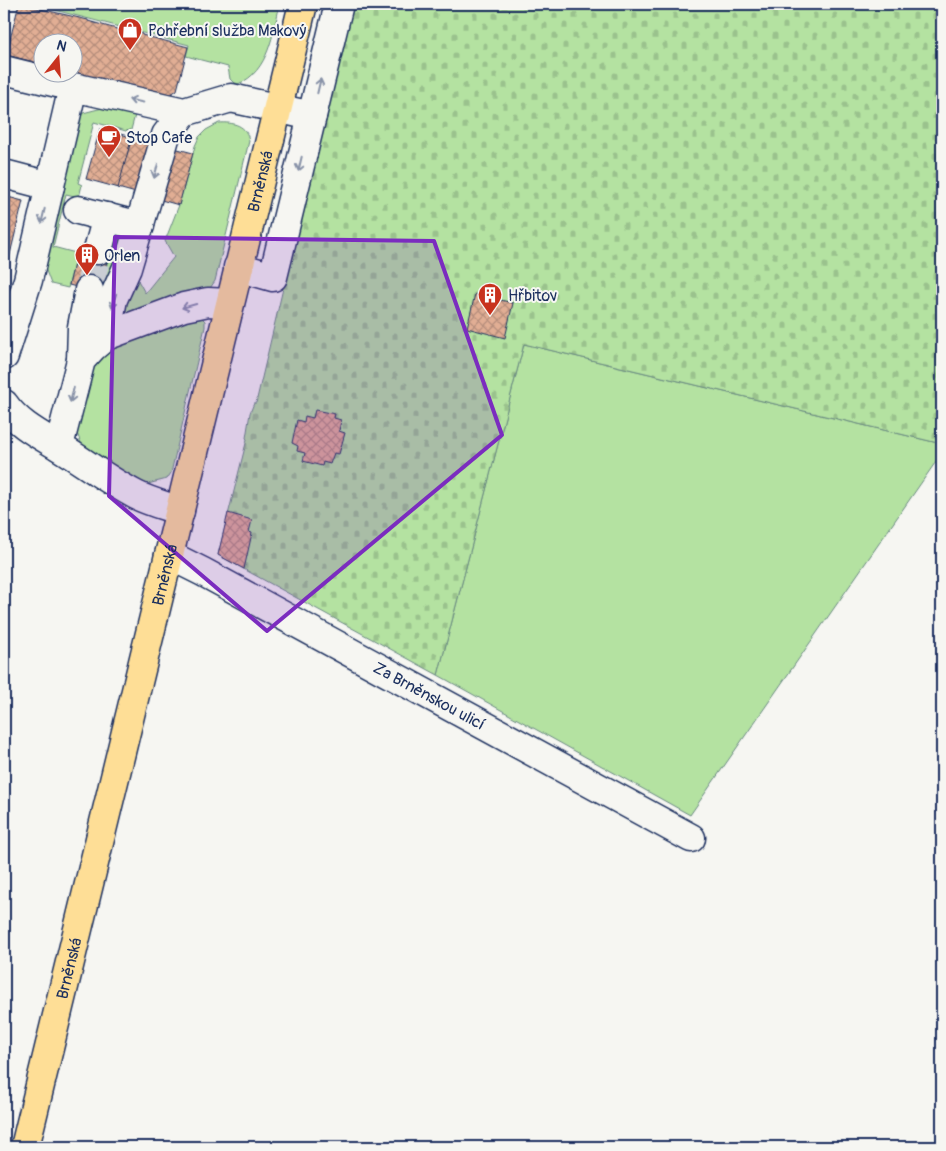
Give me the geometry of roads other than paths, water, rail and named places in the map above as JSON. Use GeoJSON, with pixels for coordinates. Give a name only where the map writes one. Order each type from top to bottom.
{"type":"FeatureCollection","features":[{"type":"Feature","properties":{"kind":"main road","name":"Brněnská"},"geometry":{"type":"LineString","coordinates":[[25,1147],[303,4]]}},
{"type":"Feature","properties":{"kind":"lane"},"geometry":{"type":"LineString","coordinates":[[238,267],[273,277],[339,4]]}},
{"type":"Feature","properties":{"kind":"lane"},"geometry":{"type":"LineString","coordinates":[[4,70],[72,88],[184,112],[231,98],[312,116]]}},
{"type":"Feature","properties":{"kind":"lane"},"geometry":{"type":"LineString","coordinates":[[4,356],[28,280],[72,88]]}},
{"type":"Feature","properties":{"kind":"lane"},"geometry":{"type":"LineString","coordinates":[[106,336],[113,299],[127,268],[166,135],[184,112]]}},
{"type":"Feature","properties":{"kind":"lane"},"geometry":{"type":"LineString","coordinates":[[4,174],[50,186]]}},
{"type":"Feature","properties":{"kind":"lane"},"geometry":{"type":"LineString","coordinates":[[78,210],[140,226]]}},
{"type":"Feature","properties":{"kind":"lane"},"geometry":{"type":"LineString","coordinates":[[98,250],[107,218]]}},
{"type":"Feature","properties":{"kind":"lane"},"geometry":{"type":"LineString","coordinates":[[59,446],[81,360],[82,327],[89,290]]}},
{"type":"Feature","properties":{"kind":"lane"},"geometry":{"type":"LineString","coordinates":[[81,360],[106,336],[184,307],[208,302],[229,303]]}},
{"type":"Feature","properties":{"kind":"lane"},"geometry":{"type":"LineString","coordinates":[[4,404],[10,413],[33,432],[59,446],[94,471],[138,496],[180,511]]}},
{"type":"Feature","properties":{"kind":"lane","name":"Za Brněnskou ulicí"},"geometry":{"type":"LineString","coordinates":[[169,555],[691,838]]}},
{"type":"Feature","properties":{"kind":"tunnel"},"geometry":{"type":"LineString","coordinates":[[89,290],[98,250]]}},
{"type":"Feature","properties":{"kind":"place","name":"Pohřební služba Makový"},"geometry":{"type":"Point","coordinates":[130,51]}},
{"type":"Feature","properties":{"kind":"place","name":"Stop Cafe"},"geometry":{"type":"Point","coordinates":[109,158]}},
{"type":"Feature","properties":{"kind":"place","name":"Orlen"},"geometry":{"type":"Point","coordinates":[87,276]}},
{"type":"Feature","properties":{"kind":"place","name":"Hřbitov"},"geometry":{"type":"Point","coordinates":[490,316]}}]}
